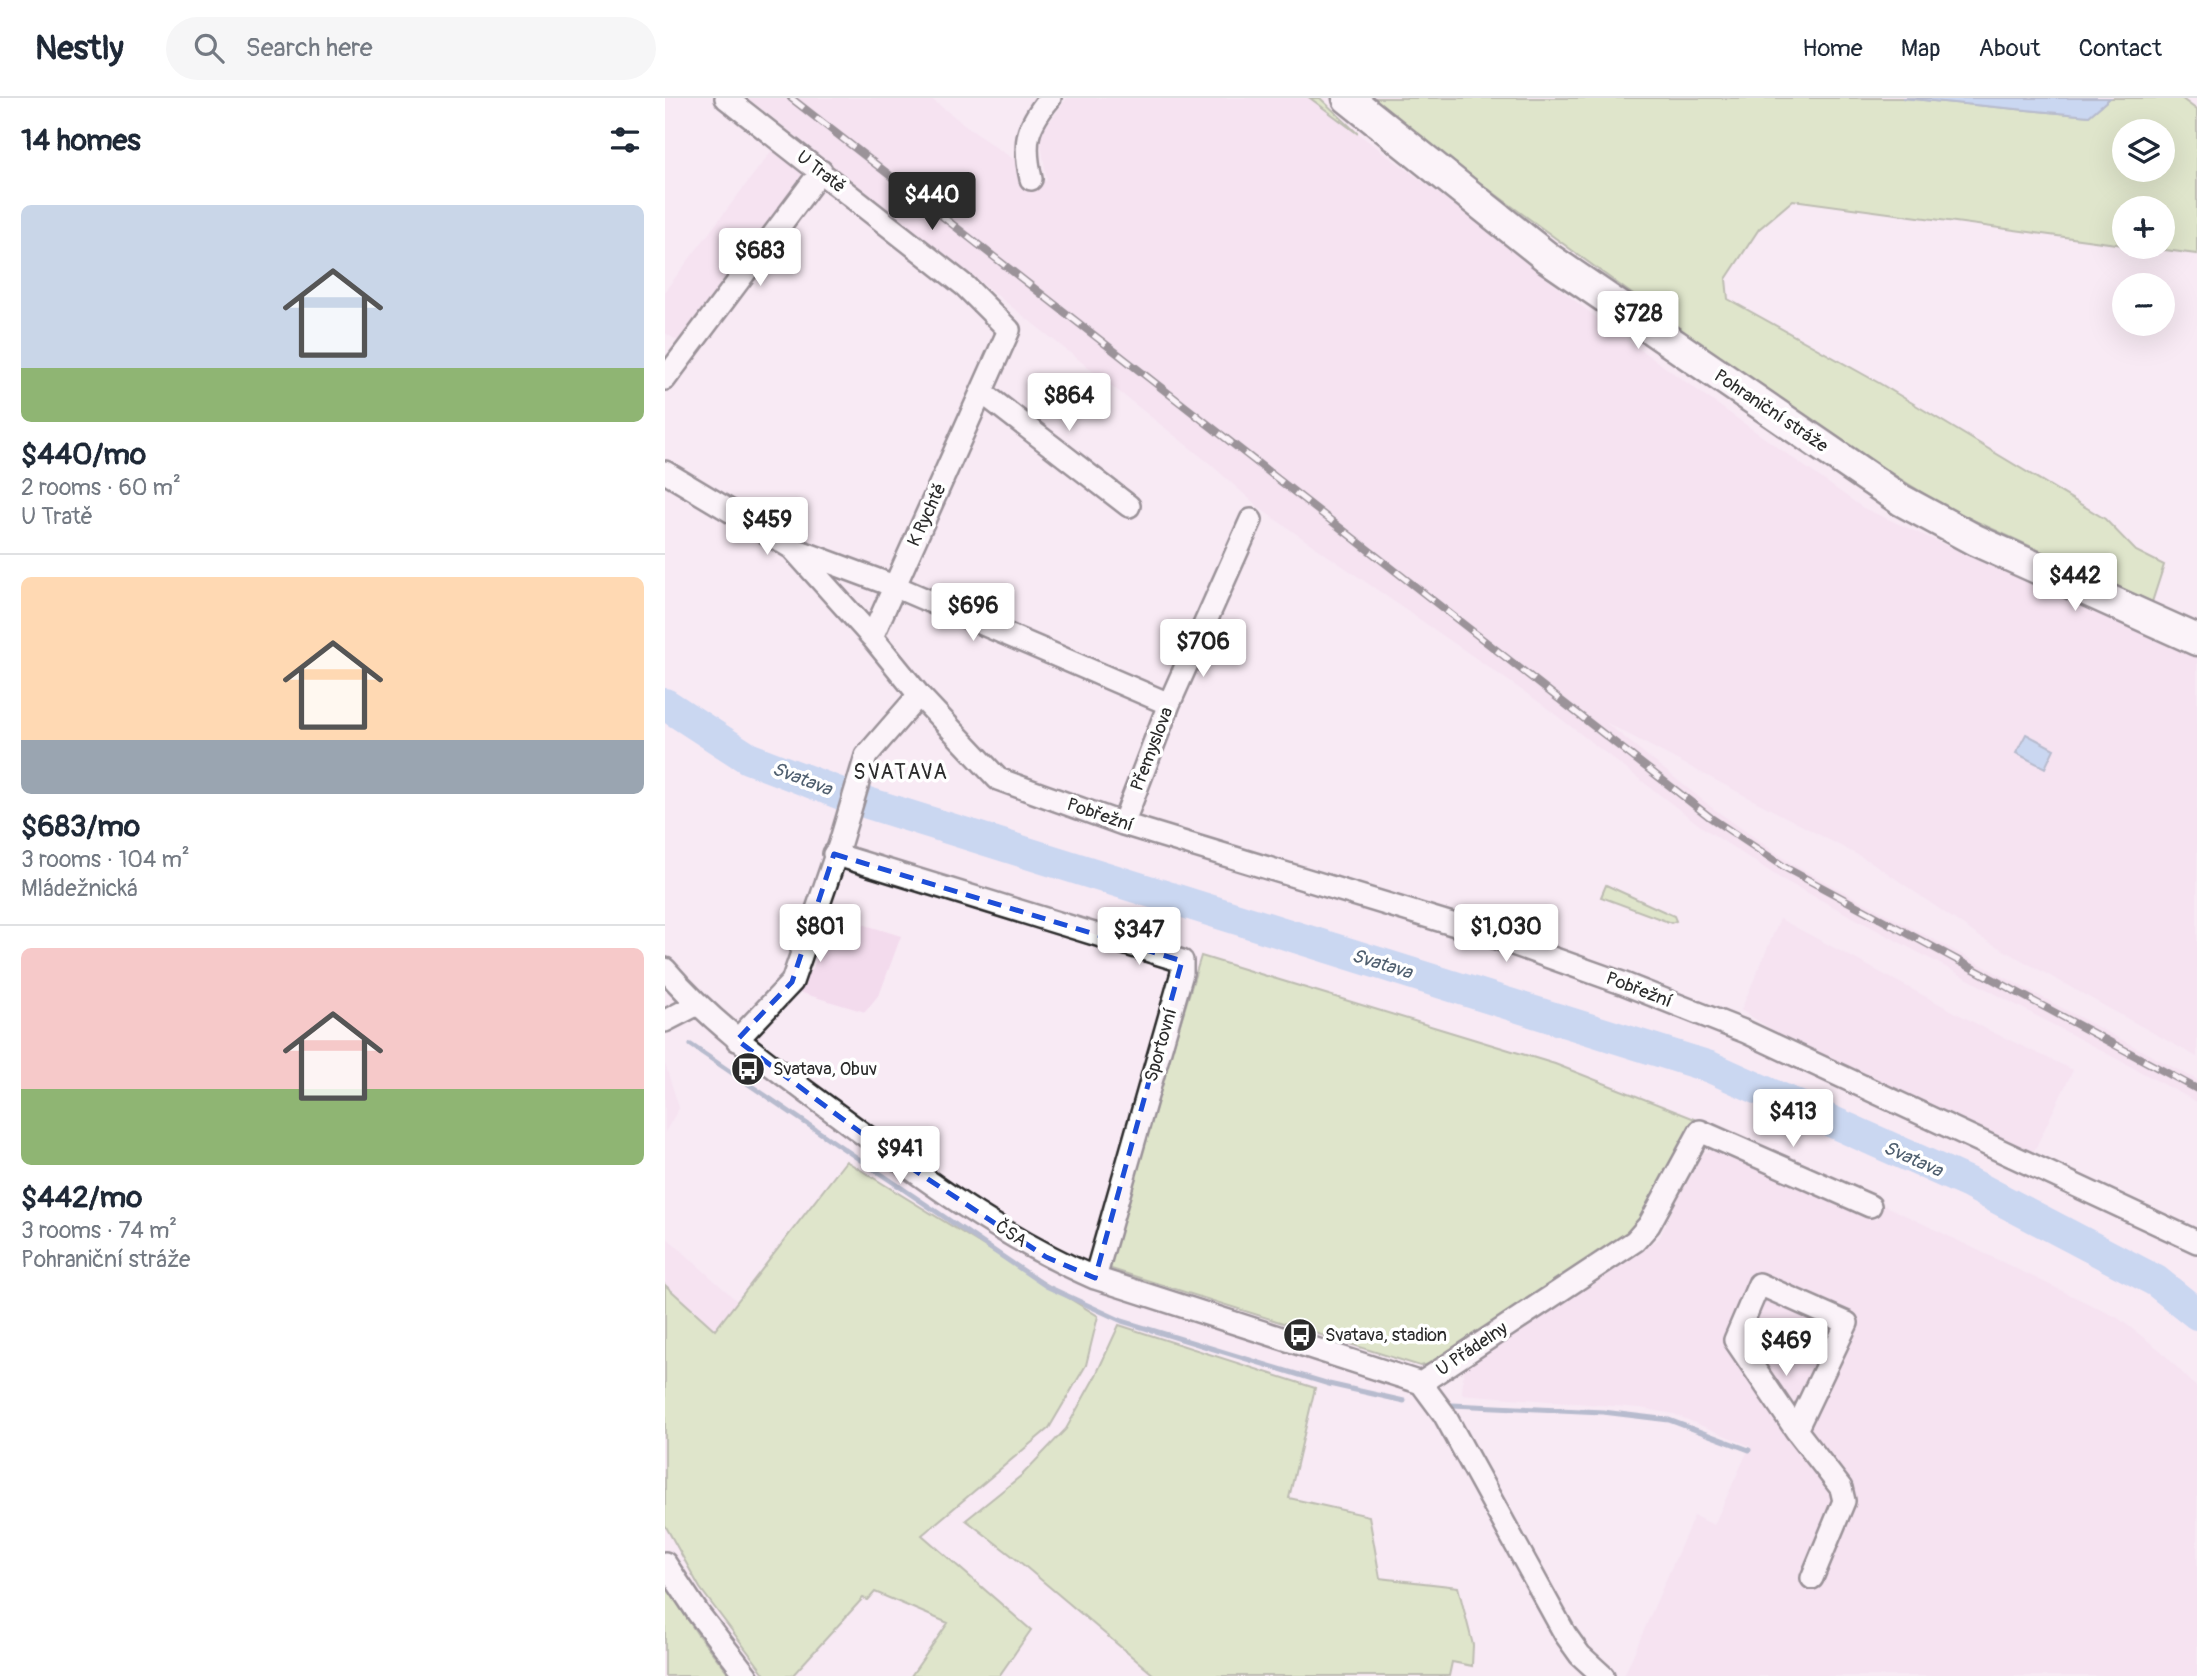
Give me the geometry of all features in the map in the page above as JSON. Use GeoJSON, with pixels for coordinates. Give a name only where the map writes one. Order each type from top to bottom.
{"type":"FeatureCollection","features":[{"type":"Feature","properties":{"kind":"street","name":"U Tratě"},"geometry":{"type":"LineString","coordinates":[[726,98],[965,286],[1009,330]]}},
{"type":"Feature","properties":{"kind":"street"},"geometry":{"type":"LineString","coordinates":[[1031,179],[1025,144],[1036,115],[1050,98]]}},
{"type":"Feature","properties":{"kind":"street","name":"Pohraniční stráže"},"geometry":{"type":"LineString","coordinates":[[1348,98],[1548,258],[1901,500],[1975,540],[2197,640]]}},
{"type":"Feature","properties":{"kind":"street"},"geometry":{"type":"LineString","coordinates":[[665,379],[821,171]]}},
{"type":"Feature","properties":{"kind":"street","name":"K Rychtě"},"geometry":{"type":"LineString","coordinates":[[872,637],[1009,330]]}},
{"type":"Feature","properties":{"kind":"street"},"geometry":{"type":"LineString","coordinates":[[983,393],[1129,506]]}},
{"type":"Feature","properties":{"kind":"street"},"geometry":{"type":"LineString","coordinates":[[665,472],[792,548],[894,586],[1169,704]]}},
{"type":"Feature","properties":{"kind":"street","name":"Přemyslova"},"geometry":{"type":"LineString","coordinates":[[1123,824],[1169,704],[1251,520]]}},
{"type":"Feature","properties":{"kind":"street","name":"Pobřežní"},"geometry":{"type":"LineString","coordinates":[[792,548],[872,637],[919,695],[998,779],[1123,824],[1485,934],[1622,982],[1746,1032],[2023,1164],[2197,1242]]}},
{"type":"Feature","properties":{"kind":"street"},"geometry":{"type":"LineString","coordinates":[[737,1040],[792,982],[866,757],[919,695]]}},
{"type":"Feature","properties":{"kind":"street","name":"Sportovní"},"geometry":{"type":"LineString","coordinates":[[837,849],[1182,961],[1182,973],[1095,1278]]}},
{"type":"Feature","properties":{"kind":"street","name":"ČSA"},"geometry":{"type":"LineString","coordinates":[[665,969],[696,1005],[737,1040],[884,1150],[1046,1257],[1095,1278],[1424,1386]]}},
{"type":"Feature","properties":{"kind":"street"},"geometry":{"type":"LineString","coordinates":[[665,1021],[696,1005]]}},
{"type":"Feature","properties":{"kind":"street","name":"U Přádelny"},"geometry":{"type":"LineString","coordinates":[[1603,1676],[1580,1655],[1565,1634],[1444,1414],[1424,1386],[1635,1241],[1649,1225],[1700,1131],[1870,1206]]}},
{"type":"Feature","properties":{"kind":"street"},"geometry":{"type":"LineString","coordinates":[[1796,1430],[1847,1323],[1759,1284],[1735,1339],[1796,1430],[1841,1488],[1844,1501],[1812,1577]]}},
{"type":"Feature","properties":{"kind":"street"},"geometry":{"type":"LineString","coordinates":[[665,1563],[698,1613],[747,1676]]}},
{"type":"Feature","properties":{"kind":"highlighted area"},"geometry":{"type":"Polygon","coordinates":[[[834,854],[1182,961],[1095,1278],[1046,1257],[884,1150],[737,1040],[792,982],[834,854]]]}},
{"type":"Feature","properties":{"kind":"shaded area"},"geometry":{"type":"Polygon","coordinates":[[[748,98],[930,98],[982,138],[1047,182],[1040,135],[1067,98],[1310,98],[1438,193],[1607,326],[1863,508],[2197,658],[2197,1057],[1980,937],[1873,863],[1605,722],[1711,807],[1792,864],[2197,1080],[2197,1102],[1780,878],[1702,827],[1539,702],[1262,510],[1208,462],[748,98]]]}},
{"type":"Feature","properties":{"kind":"shaded area"},"geometry":{"type":"Polygon","coordinates":[[[773,149],[807,175],[680,342],[665,333],[665,291],[773,149]]]}},
{"type":"Feature","properties":{"kind":"shaded area"},"geometry":{"type":"Polygon","coordinates":[[[830,914],[901,936],[880,993],[865,1012],[795,991],[813,968],[830,914]]]}},
{"type":"Feature","properties":{"kind":"shaded area"},"geometry":{"type":"Polygon","coordinates":[[[1780,919],[1988,1030],[2073,1070],[2032,1155],[1821,1061],[1741,1010],[1780,919]]]}},
{"type":"Feature","properties":{"kind":"shaded area"},"geometry":{"type":"Polygon","coordinates":[[[665,1064],[679,1108],[665,1132],[665,1064]]]}},
{"type":"Feature","properties":{"kind":"shaded area"},"geometry":{"type":"Polygon","coordinates":[[[1719,1149],[1876,1220],[1884,1205],[2118,1318],[2161,1351],[2197,1388],[2197,1676],[1624,1676],[1694,1516],[1714,1525],[1750,1446],[1674,1414],[1641,1408],[1462,1394],[1464,1367],[1659,1239],[1692,1167],[1703,1153],[1719,1149]]]}},
{"type":"Feature","properties":{"kind":"shaded area"},"geometry":{"type":"Polygon","coordinates":[[[665,1236],[737,1301],[714,1330],[665,1285],[665,1236]]]}},
{"type":"Feature","properties":{"kind":"green space"},"geometry":{"type":"Polygon","coordinates":[[[1310,98],[1320,98],[1358,134],[1310,98]]]}},
{"type":"Feature","properties":{"kind":"green space"},"geometry":{"type":"Polygon","coordinates":[[[1364,98],[1902,98],[2089,116],[2110,98],[2181,98],[2197,110],[2197,254],[2175,251],[2175,196],[2112,196],[2112,243],[1793,200],[1759,229],[1726,279],[1728,299],[1879,383],[2105,519],[2136,551],[2164,565],[2152,602],[1947,508],[1793,412],[1364,98]]]}},
{"type":"Feature","properties":{"kind":"green space"},"geometry":{"type":"Polygon","coordinates":[[[1606,885],[1674,916],[1676,921],[1671,923],[1601,897],[1606,885]]]}},
{"type":"Feature","properties":{"kind":"green space"},"geometry":{"type":"Polygon","coordinates":[[[1201,956],[1555,1064],[1695,1119],[1649,1206],[1632,1231],[1434,1363],[1420,1366],[1105,1267],[1201,956]]]}},
{"type":"Feature","properties":{"kind":"green space"},"geometry":{"type":"Polygon","coordinates":[[[846,1161],[1098,1316],[1086,1365],[1049,1428],[922,1535],[1031,1630],[999,1676],[911,1676],[948,1623],[875,1592],[868,1600],[863,1598],[792,1676],[766,1676],[700,1588],[665,1525],[665,1285],[715,1330],[846,1161]]]}},
{"type":"Feature","properties":{"kind":"green space"},"geometry":{"type":"Polygon","coordinates":[[[1119,1325],[1315,1388],[1289,1498],[1369,1516],[1380,1578],[1458,1587],[1473,1645],[1472,1666],[1452,1662],[1449,1676],[1155,1676],[966,1520],[1022,1475],[1066,1429],[1096,1375],[1119,1325]]]}},
{"type":"Feature","properties":{"kind":"green space"},"geometry":{"type":"Polygon","coordinates":[[[665,1585],[698,1635],[731,1676],[665,1676],[665,1585]]]}},
{"type":"Feature","properties":{"kind":"water"},"geometry":{"type":"Polygon","coordinates":[[[1902,98],[2110,98],[2089,116],[1902,98]]]}},
{"type":"Feature","properties":{"kind":"water"},"geometry":{"type":"Polygon","coordinates":[[[2026,734],[2054,749],[2045,768],[2016,753],[2026,734]]]}},
{"type":"Feature","properties":{"kind":"waterway","name":"Svatava"},"geometry":{"type":"LineString","coordinates":[[665,704],[748,758],[852,798],[1710,1067],[1971,1184],[2156,1281],[2197,1314]]}},
{"type":"Feature","properties":{"kind":"waterway"},"geometry":{"type":"LineString","coordinates":[[691,1045],[1046,1286],[1122,1321],[1329,1384],[1404,1401]]}},
{"type":"Feature","properties":{"kind":"waterway"},"geometry":{"type":"LineString","coordinates":[[1452,1405],[1603,1412],[1669,1420],[1749,1450]]}},
{"type":"Feature","properties":{"kind":"railway"},"geometry":{"type":"LineString","coordinates":[[791,98],[1711,818],[1786,868],[2197,1089]]}},
{"type":"Feature","properties":{"kind":"place","name":"Svatava, Obuv"},"geometry":{"type":"Point","coordinates":[748,1069]}},
{"type":"Feature","properties":{"kind":"place","name":"Svatava, stadion"},"geometry":{"type":"Point","coordinates":[1300,1335]}},
{"type":"Feature","properties":{"kind":"district","name":"SVATAVA"},"geometry":{"type":"Point","coordinates":[901,772]}}]}
